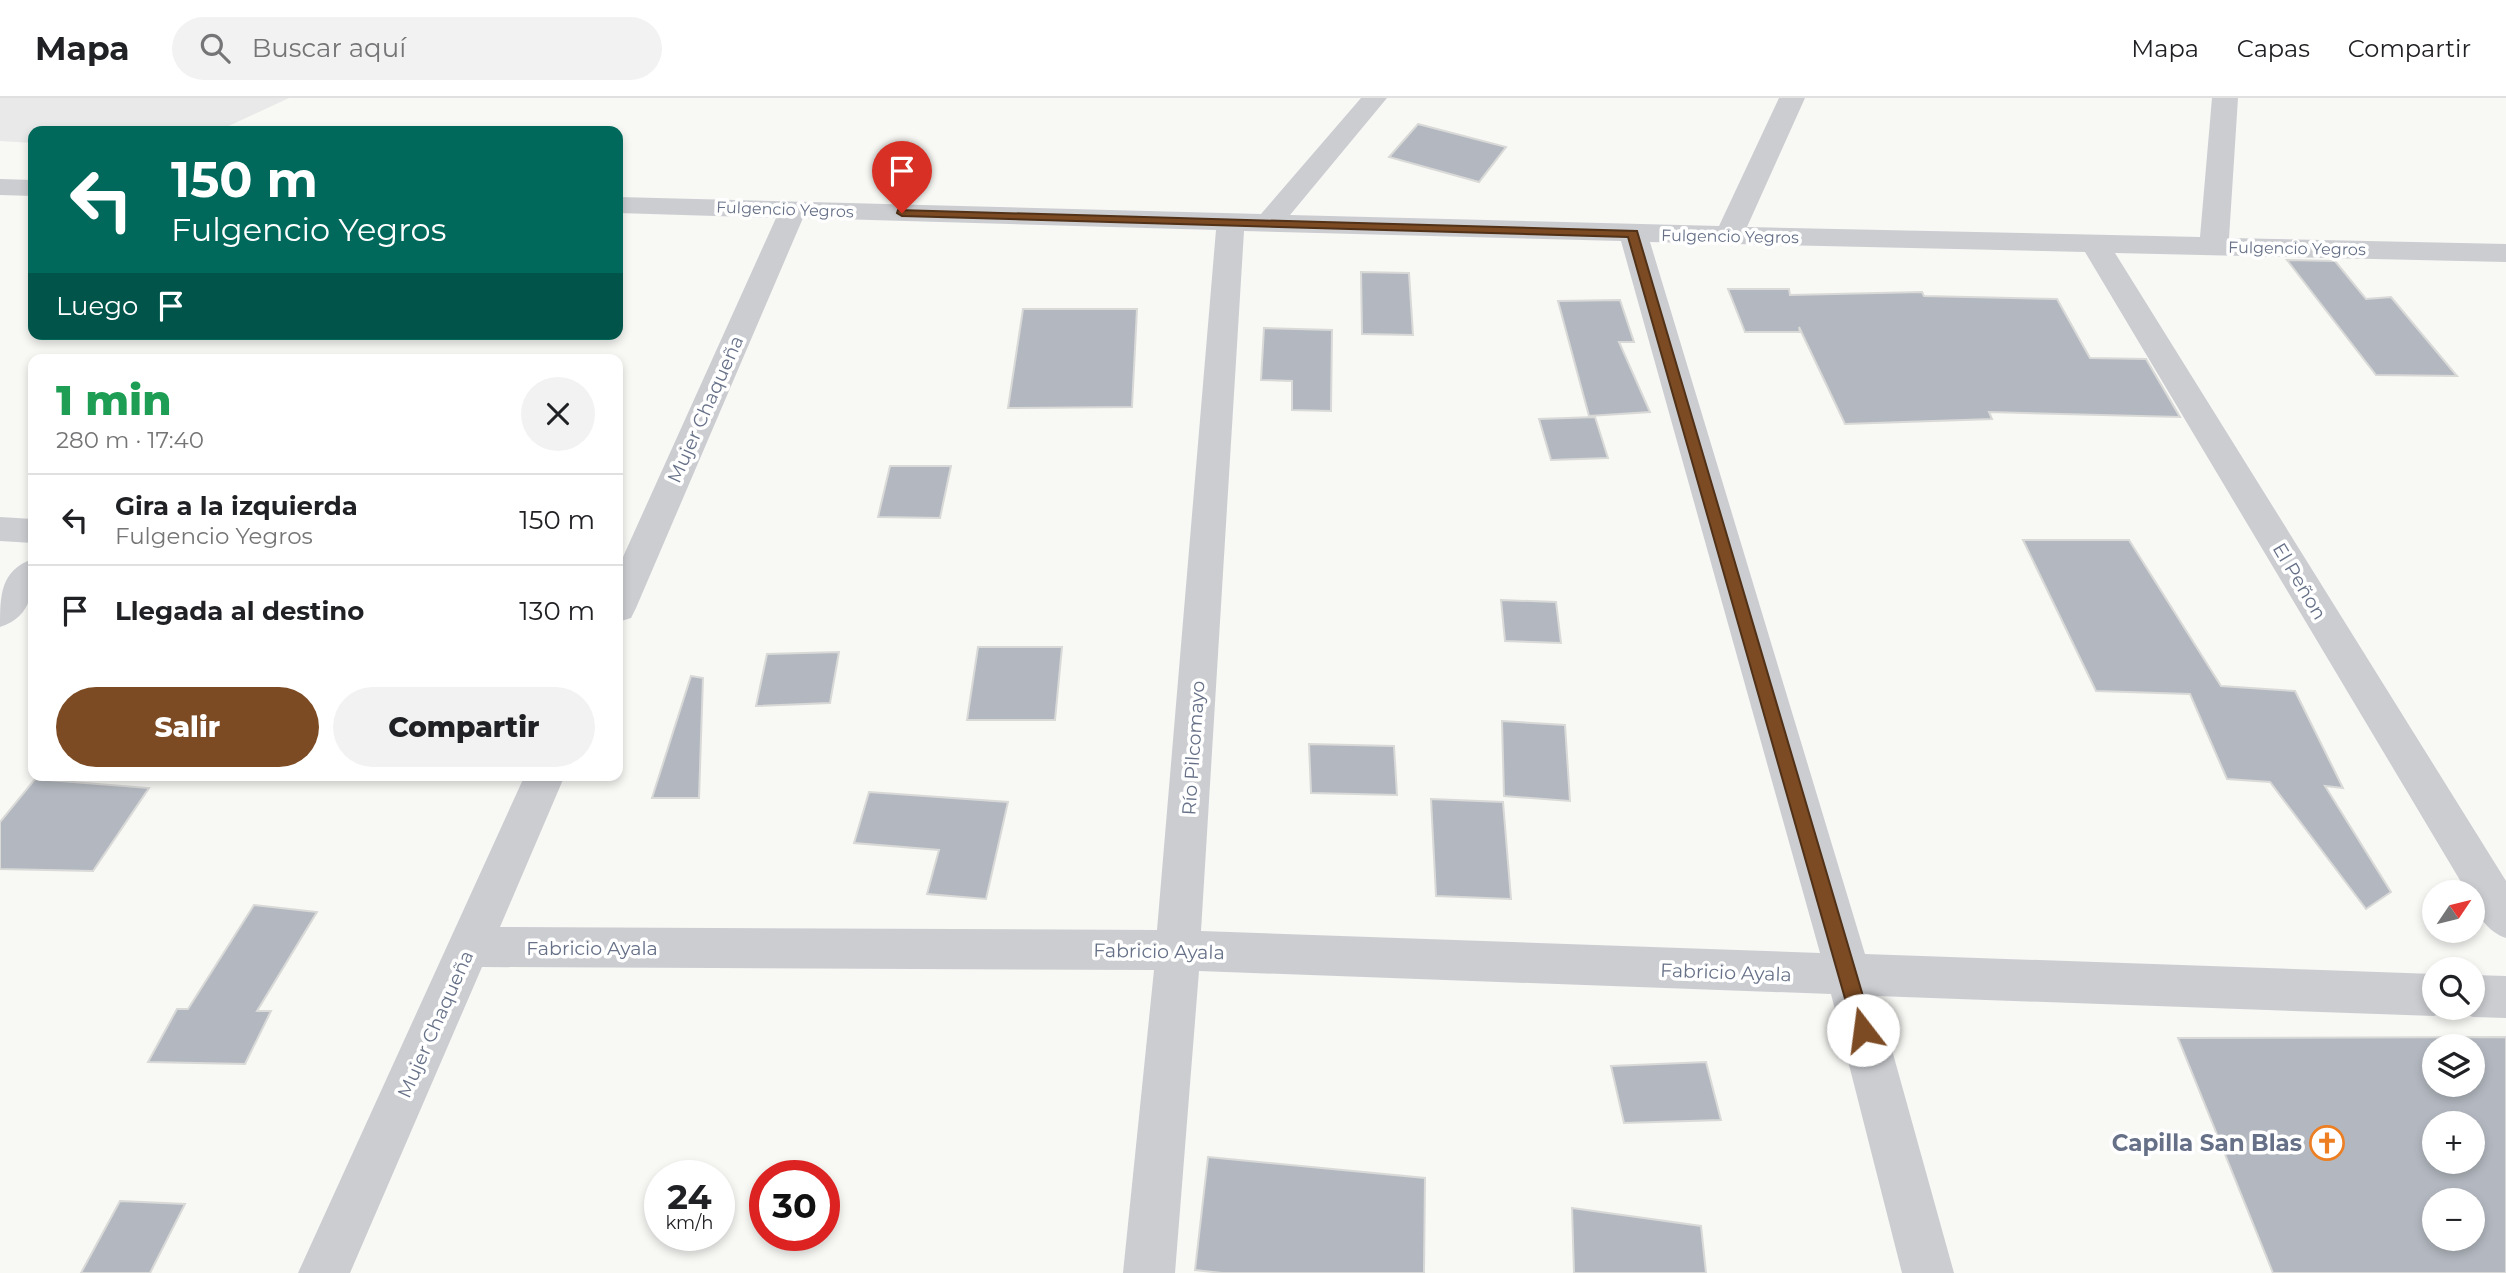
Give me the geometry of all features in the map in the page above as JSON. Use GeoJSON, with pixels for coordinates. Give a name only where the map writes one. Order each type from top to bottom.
{"type":"FeatureCollection","features":[{"type":"Feature","properties":{"kind":"street"},"geometry":{"type":"LineString","coordinates":[[1250,223],[1374,98]]}},
{"type":"Feature","properties":{"kind":"street"},"geometry":{"type":"LineString","coordinates":[[1729,236],[1792,98]]}},
{"type":"Feature","properties":{"kind":"street"},"geometry":{"type":"LineString","coordinates":[[2214,246],[2225,98]]}},
{"type":"Feature","properties":{"kind":"street"},"geometry":{"type":"LineString","coordinates":[[0,187],[28,188]]}},
{"type":"Feature","properties":{"kind":"street","name":"Fulgencio Yegros"},"geometry":{"type":"LineString","coordinates":[[623,205],[1729,236],[2506,253]]}},
{"type":"Feature","properties":{"kind":"street","name":"Mujer Chaqueña"},"geometry":{"type":"LineString","coordinates":[[623,585],[793,210]]}},
{"type":"Feature","properties":{"kind":"street","name":"Río Pilcomayo"},"geometry":{"type":"LineString","coordinates":[[1149,1273],[1250,223]]}},
{"type":"Feature","properties":{"kind":"street"},"geometry":{"type":"LineString","coordinates":[[1633,233],[1849,976],[1928,1273]]}},
{"type":"Feature","properties":{"kind":"street","name":"El Peñon"},"geometry":{"type":"LineString","coordinates":[[2095,244],[2506,919]]}},
{"type":"Feature","properties":{"kind":"street"},"geometry":{"type":"LineString","coordinates":[[0,529],[28,531]]}},
{"type":"Feature","properties":{"kind":"street"},"geometry":{"type":"LineString","coordinates":[[0,613],[28,578]]}},
{"type":"Feature","properties":{"kind":"street","name":"Mujer Chaqueña"},"geometry":{"type":"LineString","coordinates":[[324,1273],[542,781]]}},
{"type":"Feature","properties":{"kind":"street","name":"Fabricio Ayala"},"geometry":{"type":"LineString","coordinates":[[469,947],[1178,950],[2422,995]]}},
{"type":"Feature","properties":{"kind":"street"},"geometry":{"type":"LineString","coordinates":[[2485,996],[2506,997]]}},
{"type":"Feature","properties":{"kind":"shaded area"},"geometry":{"type":"Polygon","coordinates":[[[0,98],[289,98],[229,126],[28,126],[28,143],[0,141],[0,98]]]}},
{"type":"Feature","properties":{"kind":"building"},"geometry":{"type":"Polygon","coordinates":[[[1418,124],[1506,147],[1479,182],[1389,157],[1418,124]]]}},
{"type":"Feature","properties":{"kind":"building"},"geometry":{"type":"Polygon","coordinates":[[[2287,260],[2335,261],[2366,299],[2391,297],[2457,376],[2376,375],[2287,260]]]}},
{"type":"Feature","properties":{"kind":"building"},"geometry":{"type":"Polygon","coordinates":[[[1361,272],[1409,273],[1413,335],[1362,334],[1361,272]]]}},
{"type":"Feature","properties":{"kind":"building"},"geometry":{"type":"Polygon","coordinates":[[[1728,289],[1789,289],[1790,295],[1922,292],[1924,296],[2057,299],[2090,358],[2146,359],[2180,417],[1989,412],[1992,419],[1845,424],[1799,327],[1800,332],[1745,332],[1728,289]]]}},
{"type":"Feature","properties":{"kind":"building"},"geometry":{"type":"Polygon","coordinates":[[[1620,300],[1634,342],[1619,342],[1650,412],[1589,416],[1558,301],[1620,300]]]}},
{"type":"Feature","properties":{"kind":"building"},"geometry":{"type":"Polygon","coordinates":[[[1023,309],[1137,309],[1132,407],[1008,408],[1023,309]]]}},
{"type":"Feature","properties":{"kind":"building"},"geometry":{"type":"Polygon","coordinates":[[[1264,328],[1332,330],[1331,411],[1292,410],[1292,381],[1261,380],[1264,328]]]}},
{"type":"Feature","properties":{"kind":"building"},"geometry":{"type":"Polygon","coordinates":[[[1595,417],[1608,458],[1551,460],[1539,419],[1595,417]]]}},
{"type":"Feature","properties":{"kind":"building"},"geometry":{"type":"Polygon","coordinates":[[[890,466],[951,466],[940,518],[878,517],[890,466]]]}},
{"type":"Feature","properties":{"kind":"building"},"geometry":{"type":"Polygon","coordinates":[[[2023,540],[2129,540],[2221,686],[2295,691],[2343,788],[2325,786],[2391,892],[2366,909],[2270,782],[2227,779],[2190,694],[2096,691],[2023,540]]]}},
{"type":"Feature","properties":{"kind":"building"},"geometry":{"type":"Polygon","coordinates":[[[1501,600],[1556,602],[1561,643],[1505,641],[1501,600]]]}},
{"type":"Feature","properties":{"kind":"building"},"geometry":{"type":"Polygon","coordinates":[[[978,647],[1062,647],[1055,720],[967,720],[978,647]]]}},
{"type":"Feature","properties":{"kind":"building"},"geometry":{"type":"Polygon","coordinates":[[[839,652],[830,703],[756,706],[767,654],[839,652]]]}},
{"type":"Feature","properties":{"kind":"building"},"geometry":{"type":"Polygon","coordinates":[[[691,676],[703,678],[699,798],[652,798],[691,676]]]}},
{"type":"Feature","properties":{"kind":"building"},"geometry":{"type":"Polygon","coordinates":[[[1502,721],[1565,725],[1570,801],[1504,796],[1502,721]]]}},
{"type":"Feature","properties":{"kind":"building"},"geometry":{"type":"Polygon","coordinates":[[[1309,744],[1394,746],[1397,795],[1311,793],[1309,744]]]}},
{"type":"Feature","properties":{"kind":"building"},"geometry":{"type":"Polygon","coordinates":[[[33,781],[149,788],[93,871],[0,869],[0,822],[33,781]]]}},
{"type":"Feature","properties":{"kind":"building"},"geometry":{"type":"Polygon","coordinates":[[[869,792],[1008,802],[986,899],[927,894],[939,850],[854,843],[869,792]]]}},
{"type":"Feature","properties":{"kind":"building"},"geometry":{"type":"Polygon","coordinates":[[[1431,799],[1503,802],[1511,899],[1436,896],[1431,799]]]}},
{"type":"Feature","properties":{"kind":"building"},"geometry":{"type":"Polygon","coordinates":[[[254,905],[317,912],[257,1011],[271,1011],[245,1064],[148,1062],[177,1009],[188,1009],[254,905]]]}},
{"type":"Feature","properties":{"kind":"building","name":"Capilla San Blas"},"geometry":{"type":"Polygon","coordinates":[[[2422,1037],[2422,1097],[2485,1097],[2485,1037],[2506,1037],[2506,1273],[2273,1273],[2178,1038],[2422,1037]]]}},
{"type":"Feature","properties":{"kind":"building"},"geometry":{"type":"Polygon","coordinates":[[[1706,1062],[1721,1120],[1624,1123],[1611,1066],[1706,1062]]]}},
{"type":"Feature","properties":{"kind":"building"},"geometry":{"type":"Polygon","coordinates":[[[1208,1157],[1425,1178],[1424,1273],[1222,1273],[1195,1270],[1208,1157]]]}},
{"type":"Feature","properties":{"kind":"building"},"geometry":{"type":"Polygon","coordinates":[[[120,1201],[185,1204],[150,1273],[81,1273],[120,1201]]]}},
{"type":"Feature","properties":{"kind":"building"},"geometry":{"type":"Polygon","coordinates":[[[1572,1208],[1701,1226],[1706,1273],[1574,1273],[1572,1208]]]}},
{"type":"Feature","properties":{"kind":"place","name":"Capilla San Blas"},"geometry":{"type":"Point","coordinates":[2327,1143]}},
{"type":"Feature","properties":{"kind":"route"},"geometry":{"type":"LineString","coordinates":[[902,213],[1633,233],[1863,1030]]}}]}
